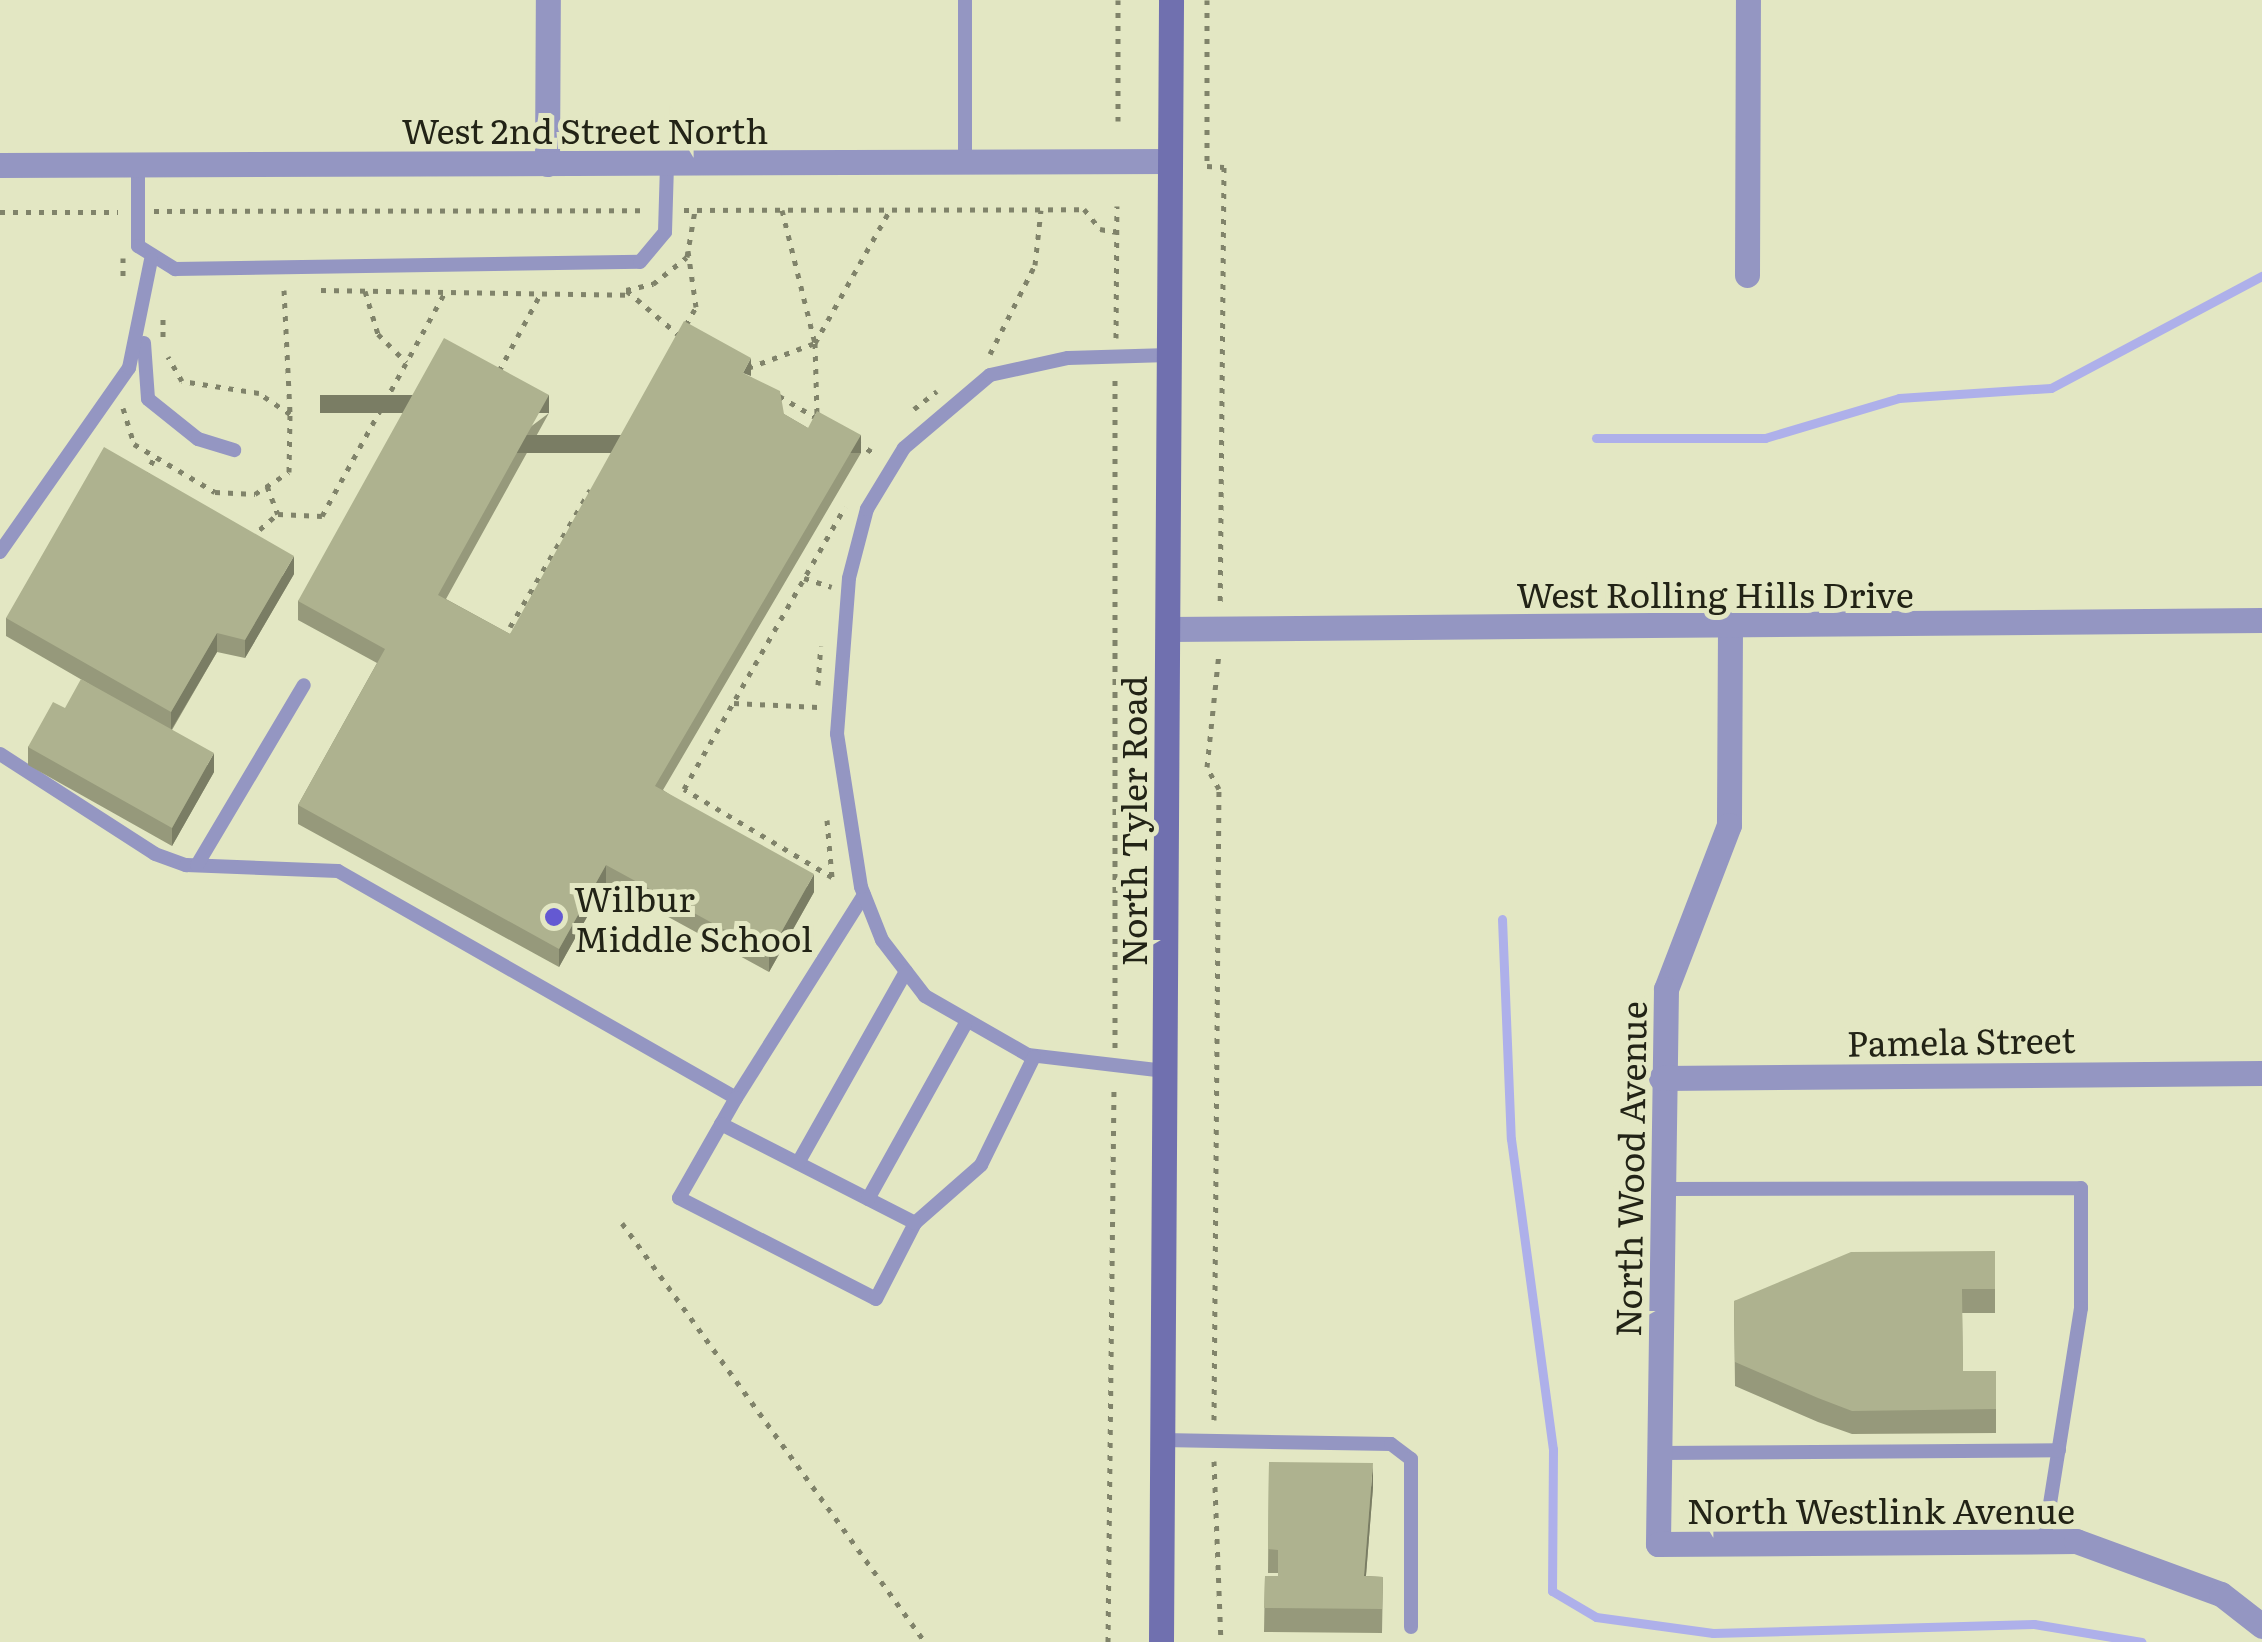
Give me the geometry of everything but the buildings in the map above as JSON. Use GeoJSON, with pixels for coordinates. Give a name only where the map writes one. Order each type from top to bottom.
{"type":"FeatureCollection","features":[{"type":"Feature","properties":{"kind":"main road","name":"North Tyler Road"},"geometry":{"type":"LineString","coordinates":[[1160,1642],[1171,0]]}},
{"type":"Feature","properties":{"kind":"street"},"geometry":{"type":"LineString","coordinates":[[547,164],[548,0]]}},
{"type":"Feature","properties":{"kind":"street"},"geometry":{"type":"LineString","coordinates":[[1747,275],[1748,0]]}},
{"type":"Feature","properties":{"kind":"street","name":"West 2nd Street North"},"geometry":{"type":"LineString","coordinates":[[0,165],[1170,161]]}},
{"type":"Feature","properties":{"kind":"street","name":"West Rolling Hills Drive"},"geometry":{"type":"LineString","coordinates":[[1168,629],[1730,628],[2262,620]]}},
{"type":"Feature","properties":{"kind":"street","name":"North Wood Avenue"},"geometry":{"type":"LineString","coordinates":[[1658,1544],[1661,1078],[1666,989],[1729,825],[1730,628]]}},
{"type":"Feature","properties":{"kind":"street","name":"Pamela Street"},"geometry":{"type":"LineString","coordinates":[[1661,1078],[2262,1072]]}},
{"type":"Feature","properties":{"kind":"street","name":"North Westlink Avenue"},"geometry":{"type":"LineString","coordinates":[[1658,1544],[2044,1541],[2110,1547],[2222,1594],[2262,1626]]}},
{"type":"Feature","properties":{"kind":"lane"},"geometry":{"type":"LineString","coordinates":[[965,0],[965,162]]}},
{"type":"Feature","properties":{"kind":"lane"},"geometry":{"type":"LineString","coordinates":[[138,165],[130,211],[138,246],[151,260],[175,270],[640,262],[657,252],[666,210],[666,164]]}},
{"type":"Feature","properties":{"kind":"lane"},"geometry":{"type":"LineString","coordinates":[[151,260],[143,332],[148,398],[198,439],[234,450]]}},
{"type":"Feature","properties":{"kind":"lane"},"geometry":{"type":"LineString","coordinates":[[0,552],[123,376],[143,332]]}},
{"type":"Feature","properties":{"kind":"lane"},"geometry":{"type":"LineString","coordinates":[[1166,1071],[1034,1057],[965,1025],[906,971],[864,894],[838,734],[840,641],[867,508],[904,448],[958,394],[990,375],[1116,356],[1170,355]]}},
{"type":"Feature","properties":{"kind":"lane"},"geometry":{"type":"LineString","coordinates":[[197,865],[304,685]]}},
{"type":"Feature","properties":{"kind":"lane"},"geometry":{"type":"LineString","coordinates":[[0,754],[155,854],[197,865],[338,871],[736,1098]]}},
{"type":"Feature","properties":{"kind":"lane"},"geometry":{"type":"LineString","coordinates":[[864,894],[736,1098],[679,1198],[876,1299],[915,1223],[982,1165],[1034,1057]]}},
{"type":"Feature","properties":{"kind":"lane"},"geometry":{"type":"LineString","coordinates":[[798,1163],[906,971]]}},
{"type":"Feature","properties":{"kind":"lane"},"geometry":{"type":"LineString","coordinates":[[868,1199],[965,1025]]}},
{"type":"Feature","properties":{"kind":"lane"},"geometry":{"type":"LineString","coordinates":[[721,1124],[915,1223]]}},
{"type":"Feature","properties":{"kind":"lane"},"geometry":{"type":"LineString","coordinates":[[1661,1189],[2081,1188],[2081,1308],[2044,1541]]}},
{"type":"Feature","properties":{"kind":"lane"},"geometry":{"type":"LineString","coordinates":[[1162,1440],[1391,1444],[1412,1460],[1411,1627]]}},
{"type":"Feature","properties":{"kind":"lane"},"geometry":{"type":"LineString","coordinates":[[1659,1453],[2059,1450]]}},
{"type":"Feature","properties":{"kind":"path"},"geometry":{"type":"LineString","coordinates":[[1118,0],[1118,121]]}},
{"type":"Feature","properties":{"kind":"path"},"geometry":{"type":"LineString","coordinates":[[1207,0],[1207,166],[1224,167],[1217,737],[1207,767],[1219,789],[1214,1441],[1221,1642]]}},
{"type":"Feature","properties":{"kind":"path"},"geometry":{"type":"LineString","coordinates":[[1108,1642],[1115,1067],[1117,206]]}},
{"type":"Feature","properties":{"kind":"path"},"geometry":{"type":"LineString","coordinates":[[670,353],[696,308],[688,251],[694,210]]}},
{"type":"Feature","properties":{"kind":"path"},"geometry":{"type":"LineString","coordinates":[[782,210],[815,343],[817,418]]}},
{"type":"Feature","properties":{"kind":"path"},"geometry":{"type":"LineString","coordinates":[[751,376],[740,370],[815,343],[890,210]]}},
{"type":"Feature","properties":{"kind":"path"},"geometry":{"type":"LineString","coordinates":[[0,212],[1084,210],[1100,230],[1117,232]]}},
{"type":"Feature","properties":{"kind":"path"},"geometry":{"type":"LineString","coordinates":[[123,230],[130,211]]}},
{"type":"Feature","properties":{"kind":"path"},"geometry":{"type":"LineString","coordinates":[[123,248],[123,303]]}},
{"type":"Feature","properties":{"kind":"path"},"geometry":{"type":"LineString","coordinates":[[628,295],[688,251]]}},
{"type":"Feature","properties":{"kind":"path"},"geometry":{"type":"LineString","coordinates":[[266,290],[628,295],[698,347]]}},
{"type":"Feature","properties":{"kind":"path"},"geometry":{"type":"LineString","coordinates":[[123,376],[134,444],[215,492],[267,486],[288,472],[290,414],[284,290]]}},
{"type":"Feature","properties":{"kind":"path"},"geometry":{"type":"LineString","coordinates":[[365,291],[378,334],[406,362]]}},
{"type":"Feature","properties":{"kind":"path"},"geometry":{"type":"LineString","coordinates":[[234,530],[249,540],[278,514],[322,516],[445,292]]}},
{"type":"Feature","properties":{"kind":"path"},"geometry":{"type":"LineString","coordinates":[[497,374],[541,293]]}},
{"type":"Feature","properties":{"kind":"path"},"geometry":{"type":"LineString","coordinates":[[164,300],[163,344],[182,381],[259,393],[290,414]]}},
{"type":"Feature","properties":{"kind":"path"},"geometry":{"type":"LineString","coordinates":[[760,385],[831,427]]}},
{"type":"Feature","properties":{"kind":"path"},"geometry":{"type":"LineString","coordinates":[[846,436],[875,454]]}},
{"type":"Feature","properties":{"kind":"path"},"geometry":{"type":"LineString","coordinates":[[139,485],[155,456]]}},
{"type":"Feature","properties":{"kind":"path"},"geometry":{"type":"LineString","coordinates":[[510,627],[600,473]]}},
{"type":"Feature","properties":{"kind":"path"},"geometry":{"type":"LineString","coordinates":[[145,476],[160,485]]}},
{"type":"Feature","properties":{"kind":"path"},"geometry":{"type":"LineString","coordinates":[[267,486],[278,514]]}},
{"type":"Feature","properties":{"kind":"path"},"geometry":{"type":"LineString","coordinates":[[804,578],[834,588]]}},
{"type":"Feature","properties":{"kind":"path"},"geometry":{"type":"LineString","coordinates":[[734,702],[818,707]]}},
{"type":"Feature","properties":{"kind":"path"},"geometry":{"type":"LineString","coordinates":[[622,1223],[925,1642]]}},
{"type":"Feature","properties":{"kind":"waterway"},"geometry":{"type":"LineString","coordinates":[[1596,438],[1765,438],[1899,398],[2051,388],[2262,276]]}},
{"type":"Feature","properties":{"kind":"waterway"},"geometry":{"type":"LineString","coordinates":[[1502,919],[1511,1139],[1553,1449],[1552,1591],[1596,1617],[1713,1633],[2034,1624],[2141,1642]]}},
{"type":"Feature","properties":{"kind":"place","name":"Wilbur Middle School"},"geometry":{"type":"Point","coordinates":[554,917]}}]}
